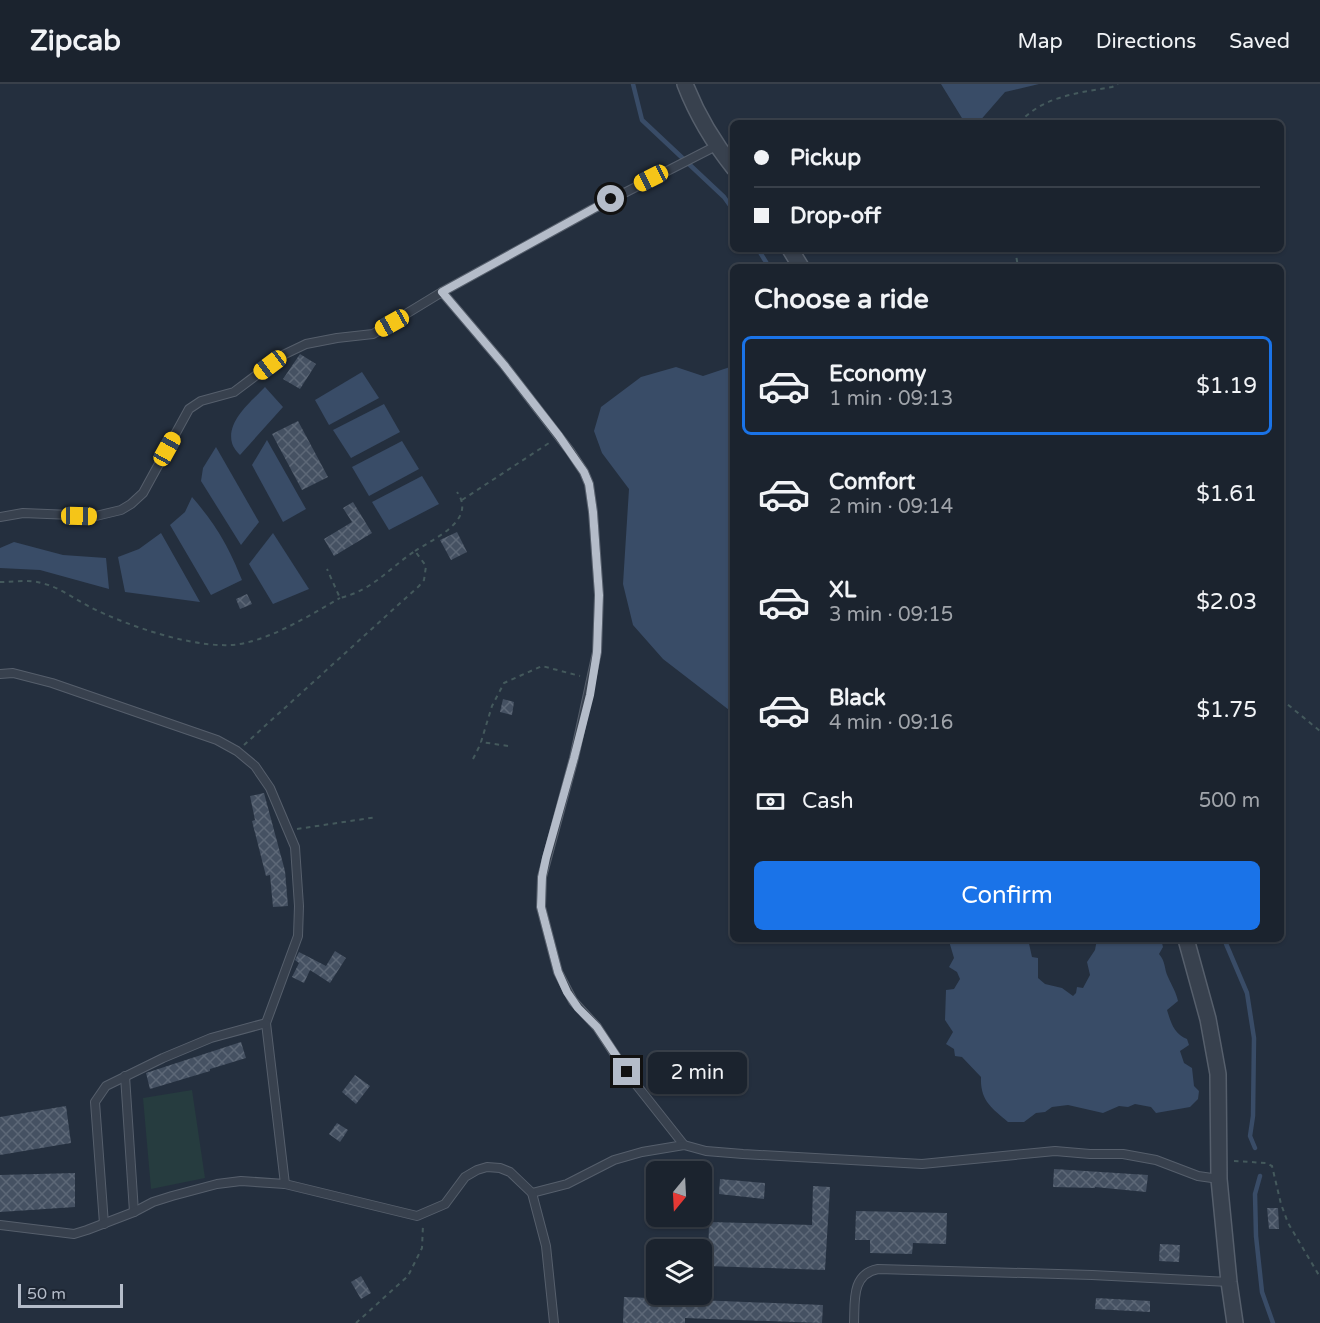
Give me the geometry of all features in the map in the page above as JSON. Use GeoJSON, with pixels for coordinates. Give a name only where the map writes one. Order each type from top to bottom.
{"type":"FeatureCollection","features":[{"type":"Feature","properties":{"kind":"street"},"geometry":{"type":"LineString","coordinates":[[685,84],[716,146],[730,163]]}},
{"type":"Feature","properties":{"kind":"street"},"geometry":{"type":"LineString","coordinates":[[1187,942],[1209,1019],[1216,1064],[1220,1101],[1219,1179],[1235,1323]]}},
{"type":"Feature","properties":{"kind":"lane"},"geometry":{"type":"LineString","coordinates":[[0,517],[23,513],[96,516],[121,510],[143,493],[189,409],[194,404],[234,392],[284,355],[306,344],[373,334],[442,292],[591,210],[716,146]]}},
{"type":"Feature","properties":{"kind":"lane"},"geometry":{"type":"LineString","coordinates":[[442,292],[504,365],[559,436],[584,472],[591,495],[599,625],[592,679],[574,758],[542,877],[541,907],[558,972],[573,1001],[597,1027],[627,1072],[684,1145]]}},
{"type":"Feature","properties":{"kind":"lane"},"geometry":{"type":"LineString","coordinates":[[0,674],[22,675],[52,683],[217,740],[247,758],[262,776],[295,846],[300,922],[298,936],[266,1023],[285,1184]]}},
{"type":"Feature","properties":{"kind":"lane"},"geometry":{"type":"LineString","coordinates":[[104,1224],[95,1102],[106,1086],[211,1038],[266,1023]]}},
{"type":"Feature","properties":{"kind":"lane"},"geometry":{"type":"LineString","coordinates":[[125,1076],[135,1212]]}},
{"type":"Feature","properties":{"kind":"lane"},"geometry":{"type":"LineString","coordinates":[[532,1192],[567,1184],[614,1160],[642,1152],[684,1145],[706,1151],[743,1154],[922,1164],[1048,1151],[1123,1154],[1156,1160],[1198,1176],[1219,1179]]}},
{"type":"Feature","properties":{"kind":"lane"},"geometry":{"type":"LineString","coordinates":[[0,1225],[74,1234],[135,1212],[153,1202],[217,1184],[241,1181],[285,1184],[417,1216],[446,1204],[465,1177],[477,1170],[486,1167],[500,1168],[510,1172],[532,1192],[546,1246],[554,1323]]}},
{"type":"Feature","properties":{"kind":"lane"},"geometry":{"type":"LineString","coordinates":[[854,1323],[855,1291],[865,1274],[878,1269],[1092,1275],[1229,1282]]}},
{"type":"Feature","properties":{"kind":"path"},"geometry":{"type":"LineString","coordinates":[[1022,120],[1030,110],[1063,95],[1118,84]]}},
{"type":"Feature","properties":{"kind":"path"},"geometry":{"type":"LineString","coordinates":[[462,500],[559,436]]}},
{"type":"Feature","properties":{"kind":"path"},"geometry":{"type":"LineString","coordinates":[[0,582],[40,582],[63,591],[90,608],[145,630],[202,644],[243,644],[282,630],[340,598],[366,589],[396,563],[456,524],[463,511],[462,500],[457,492]]}},
{"type":"Feature","properties":{"kind":"path"},"geometry":{"type":"LineString","coordinates":[[237,751],[424,580],[426,566],[415,551]]}},
{"type":"Feature","properties":{"kind":"path"},"geometry":{"type":"LineString","coordinates":[[327,569],[340,598]]}},
{"type":"Feature","properties":{"kind":"path"},"geometry":{"type":"LineString","coordinates":[[473,759],[482,742],[492,706],[504,682],[542,666],[592,679]]}},
{"type":"Feature","properties":{"kind":"path"},"geometry":{"type":"LineString","coordinates":[[1284,701],[1320,731]]}},
{"type":"Feature","properties":{"kind":"path"},"geometry":{"type":"LineString","coordinates":[[482,742],[508,746]]}},
{"type":"Feature","properties":{"kind":"path"},"geometry":{"type":"LineString","coordinates":[[289,831],[376,817]]}},
{"type":"Feature","properties":{"kind":"path"},"geometry":{"type":"LineString","coordinates":[[1219,1160],[1266,1163],[1272,1166],[1288,1223],[1320,1277]]}},
{"type":"Feature","properties":{"kind":"path"},"geometry":{"type":"LineString","coordinates":[[356,1323],[408,1276],[422,1248],[424,1213]]}},
{"type":"Feature","properties":{"kind":"green space"},"geometry":{"type":"Polygon","coordinates":[[[192,1090],[205,1178],[151,1189],[143,1098],[192,1090]]]}},
{"type":"Feature","properties":{"kind":"water"},"geometry":{"type":"Polygon","coordinates":[[[941,84],[1039,84],[1005,92],[981,120],[963,120],[941,84]]]}},
{"type":"Feature","properties":{"kind":"water"},"geometry":{"type":"Polygon","coordinates":[[[676,367],[703,376],[730,367],[730,711],[663,659],[633,625],[623,584],[629,489],[602,453],[594,431],[601,407],[641,377],[676,367]]]}},
{"type":"Feature","properties":{"kind":"water"},"geometry":{"type":"Polygon","coordinates":[[[362,372],[379,398],[329,425],[315,400],[362,372]]]}},
{"type":"Feature","properties":{"kind":"water"},"geometry":{"type":"Polygon","coordinates":[[[265,387],[283,407],[240,455],[232,443],[233,427],[241,412],[265,387]]]}},
{"type":"Feature","properties":{"kind":"water"},"geometry":{"type":"Polygon","coordinates":[[[384,404],[400,432],[351,458],[333,430],[384,404]]]}},
{"type":"Feature","properties":{"kind":"water"},"geometry":{"type":"Polygon","coordinates":[[[267,440],[306,509],[283,522],[252,465],[267,440]]]}},
{"type":"Feature","properties":{"kind":"water"},"geometry":{"type":"Polygon","coordinates":[[[402,441],[419,469],[369,496],[352,467],[402,441]]]}},
{"type":"Feature","properties":{"kind":"water"},"geometry":{"type":"Polygon","coordinates":[[[216,447],[259,522],[241,545],[201,481],[203,468],[216,447]]]}},
{"type":"Feature","properties":{"kind":"water"},"geometry":{"type":"Polygon","coordinates":[[[422,476],[439,504],[389,530],[372,502],[422,476]]]}},
{"type":"Feature","properties":{"kind":"water"},"geometry":{"type":"Polygon","coordinates":[[[192,497],[221,536],[242,580],[211,595],[170,525],[185,512],[192,497]]]}},
{"type":"Feature","properties":{"kind":"water"},"geometry":{"type":"Polygon","coordinates":[[[161,533],[200,602],[125,592],[118,557],[139,549],[161,533]]]}},
{"type":"Feature","properties":{"kind":"water"},"geometry":{"type":"Polygon","coordinates":[[[273,533],[309,589],[273,604],[249,564],[273,533]]]}},
{"type":"Feature","properties":{"kind":"water"},"geometry":{"type":"Polygon","coordinates":[[[14,542],[63,555],[106,558],[109,589],[40,570],[0,568],[0,548],[14,542]]]}},
{"type":"Feature","properties":{"kind":"water"},"geometry":{"type":"Polygon","coordinates":[[[949,942],[1029,942],[1032,957],[1038,958],[1038,978],[1045,984],[1062,988],[1073,996],[1077,987],[1083,988],[1090,975],[1087,962],[1095,950],[1096,942],[1162,942],[1163,947],[1159,954],[1178,1001],[1167,1010],[1176,1031],[1187,1039],[1189,1045],[1180,1051],[1184,1063],[1192,1068],[1194,1086],[1199,1091],[1198,1099],[1190,1107],[1156,1113],[1151,1107],[1135,1104],[1128,1107],[1119,1106],[1103,1113],[1068,1105],[1052,1107],[1045,1112],[1036,1113],[1024,1122],[1008,1122],[992,1108],[985,1098],[981,1077],[962,1057],[955,1056],[954,1049],[946,1044],[953,1032],[945,1020],[946,990],[954,989],[960,979],[957,972],[949,967],[954,958],[949,942]]]}},
{"type":"Feature","properties":{"kind":"building"},"geometry":{"type":"Polygon","coordinates":[[[300,354],[316,364],[300,389],[283,379],[300,354]]]}},
{"type":"Feature","properties":{"kind":"building"},"geometry":{"type":"Polygon","coordinates":[[[298,421],[328,477],[302,490],[272,434],[298,421]]]}},
{"type":"Feature","properties":{"kind":"building"},"geometry":{"type":"Polygon","coordinates":[[[353,502],[372,533],[334,556],[324,539],[352,522],[343,508],[353,502]]]}},
{"type":"Feature","properties":{"kind":"building"},"geometry":{"type":"Polygon","coordinates":[[[457,532],[467,552],[451,560],[440,540],[457,532]]]}},
{"type":"Feature","properties":{"kind":"building"},"geometry":{"type":"Polygon","coordinates":[[[247,594],[252,604],[240,609],[236,599],[247,594]]]}},
{"type":"Feature","properties":{"kind":"building"},"geometry":{"type":"Polygon","coordinates":[[[503,699],[514,702],[512,715],[500,712],[503,699]]]}},
{"type":"Feature","properties":{"kind":"building"},"geometry":{"type":"Polygon","coordinates":[[[264,793],[285,871],[288,906],[273,907],[270,875],[266,876],[252,821],[255,820],[250,796],[264,793]]]}},
{"type":"Feature","properties":{"kind":"building"},"geometry":{"type":"Polygon","coordinates":[[[335,951],[346,958],[330,983],[310,970],[304,983],[292,977],[299,963],[295,960],[299,952],[326,966],[335,951]]]}},
{"type":"Feature","properties":{"kind":"building"},"geometry":{"type":"Polygon","coordinates":[[[241,1042],[246,1058],[150,1089],[146,1073],[241,1042]]]}},
{"type":"Feature","properties":{"kind":"building"},"geometry":{"type":"Polygon","coordinates":[[[355,1075],[370,1086],[356,1104],[342,1092],[355,1075]]]}},
{"type":"Feature","properties":{"kind":"building"},"geometry":{"type":"Polygon","coordinates":[[[66,1106],[71,1143],[0,1155],[0,1117],[66,1106]]]}},
{"type":"Feature","properties":{"kind":"building"},"geometry":{"type":"Polygon","coordinates":[[[337,1123],[348,1130],[340,1142],[329,1134],[337,1123]]]}},
{"type":"Feature","properties":{"kind":"building"},"geometry":{"type":"Polygon","coordinates":[[[1054,1169],[1148,1175],[1146,1192],[1095,1187],[1053,1187],[1054,1169]]]}},
{"type":"Feature","properties":{"kind":"building"},"geometry":{"type":"Polygon","coordinates":[[[75,1173],[75,1207],[0,1212],[0,1175],[75,1173]]]}},
{"type":"Feature","properties":{"kind":"building"},"geometry":{"type":"Polygon","coordinates":[[[720,1179],[765,1183],[764,1199],[719,1194],[720,1179]]]}},
{"type":"Feature","properties":{"kind":"building"},"geometry":{"type":"Polygon","coordinates":[[[813,1186],[830,1187],[825,1270],[712,1266],[712,1239],[709,1239],[709,1227],[712,1227],[712,1222],[812,1225],[813,1186]]]}},
{"type":"Feature","properties":{"kind":"building"},"geometry":{"type":"Polygon","coordinates":[[[1267,1208],[1278,1208],[1279,1229],[1269,1229],[1267,1208]]]}},
{"type":"Feature","properties":{"kind":"building"},"geometry":{"type":"Polygon","coordinates":[[[856,1211],[947,1213],[946,1244],[913,1243],[912,1254],[870,1253],[870,1240],[855,1240],[856,1211]]]}},
{"type":"Feature","properties":{"kind":"building"},"geometry":{"type":"Polygon","coordinates":[[[1160,1244],[1180,1245],[1179,1262],[1159,1261],[1160,1244]]]}},
{"type":"Feature","properties":{"kind":"building"},"geometry":{"type":"Polygon","coordinates":[[[361,1276],[371,1293],[361,1299],[351,1282],[361,1276]]]}},
{"type":"Feature","properties":{"kind":"building"},"geometry":{"type":"Polygon","coordinates":[[[624,1297],[646,1298],[646,1305],[712,1305],[712,1301],[823,1305],[822,1323],[685,1318],[685,1323],[623,1323],[624,1297]]]}},
{"type":"Feature","properties":{"kind":"building"},"geometry":{"type":"Polygon","coordinates":[[[1096,1298],[1150,1301],[1150,1312],[1095,1309],[1096,1298]]]}},
{"type":"Feature","properties":{"kind":"waterway"},"geometry":{"type":"LineString","coordinates":[[633,84],[642,120],[724,197],[730,205]]}},
{"type":"Feature","properties":{"kind":"waterway"},"geometry":{"type":"LineString","coordinates":[[760,252],[767,264]]}},
{"type":"Feature","properties":{"kind":"waterway"},"geometry":{"type":"LineString","coordinates":[[1225,942],[1247,993],[1254,1038],[1253,1116],[1250,1136],[1255,1148]]}},
{"type":"Feature","properties":{"kind":"waterway"},"geometry":{"type":"LineString","coordinates":[[1260,1176],[1255,1194],[1256,1236],[1262,1292],[1273,1323]]}},
{"type":"Feature","properties":{"kind":"route"},"geometry":{"type":"LineString","coordinates":[[611,199],[442,292],[504,365],[559,436],[584,472],[589,484],[599,595],[597,652],[590,695],[546,858],[540,893],[548,936],[558,972],[567,992],[578,1008],[597,1027],[627,1072]]}}]}
